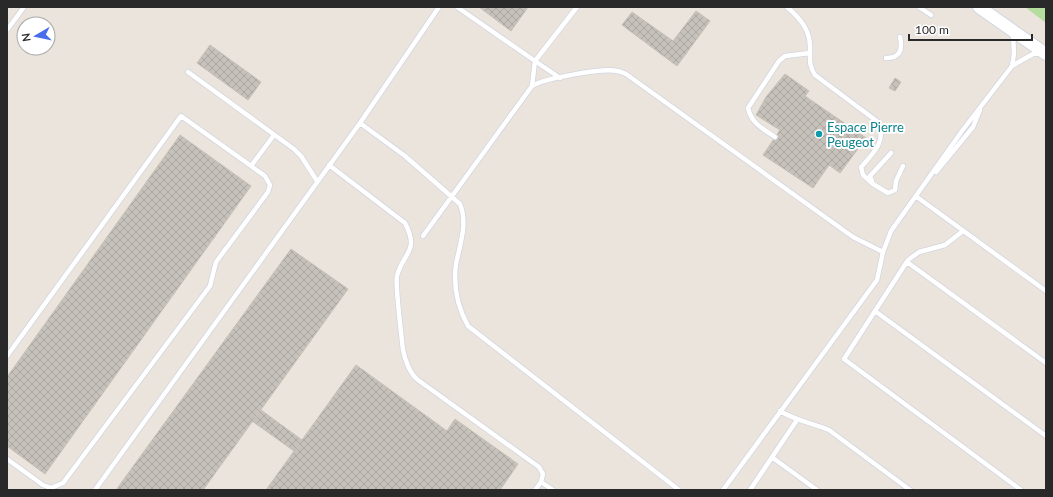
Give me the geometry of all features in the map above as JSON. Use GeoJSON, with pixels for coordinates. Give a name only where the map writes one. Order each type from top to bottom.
{"type":"FeatureCollection","features":[{"type":"Feature","properties":{"kind":"main road"},"geometry":{"type":"LineString","coordinates":[[979,7],[1012,32],[1045,54]]}},
{"type":"Feature","properties":{"kind":"lane"},"geometry":{"type":"LineString","coordinates":[[7,30],[24,7]]}},
{"type":"Feature","properties":{"kind":"lane"},"geometry":{"type":"LineString","coordinates":[[95,490],[360,123],[439,7]]}},
{"type":"Feature","properties":{"kind":"lane"},"geometry":{"type":"LineString","coordinates":[[457,7],[560,78]]}},
{"type":"Feature","properties":{"kind":"lane"},"geometry":{"type":"LineString","coordinates":[[423,236],[532,86],[535,61],[577,7]]}},
{"type":"Feature","properties":{"kind":"lane"},"geometry":{"type":"LineString","coordinates":[[787,7],[803,23],[810,39],[810,63],[815,75],[878,122],[881,133],[880,143],[875,152],[861,167],[863,175],[873,184],[888,193],[895,190],[896,181],[903,166]]}},
{"type":"Feature","properties":{"kind":"lane"},"geometry":{"type":"LineString","coordinates":[[919,7],[931,16]]}},
{"type":"Feature","properties":{"kind":"lane"},"geometry":{"type":"LineString","coordinates":[[1012,32],[1014,40],[1014,54],[1012,66]]}},
{"type":"Feature","properties":{"kind":"lane"},"geometry":{"type":"LineString","coordinates":[[886,58],[894,58],[900,53],[902,47],[900,36]]}},
{"type":"Feature","properties":{"kind":"lane"},"geometry":{"type":"LineString","coordinates":[[775,137],[758,126],[750,117],[748,108],[779,61],[785,56],[810,53]]}},
{"type":"Feature","properties":{"kind":"lane"},"geometry":{"type":"LineString","coordinates":[[723,490],[877,280],[883,252],[891,231],[962,131],[1012,66],[1033,54],[1045,54]]}},
{"type":"Feature","properties":{"kind":"lane"},"geometry":{"type":"LineString","coordinates":[[532,86],[545,80],[606,70],[618,71],[626,74],[853,237],[883,252]]}},
{"type":"Feature","properties":{"kind":"lane"},"geometry":{"type":"LineString","coordinates":[[188,72],[301,156],[317,181]]}},
{"type":"Feature","properties":{"kind":"lane"},"geometry":{"type":"LineString","coordinates":[[7,356],[181,116],[265,176],[270,185],[268,192],[216,262],[210,286],[63,483],[51,488],[43,486],[7,459]]}},
{"type":"Feature","properties":{"kind":"lane"},"geometry":{"type":"LineString","coordinates":[[360,123],[405,156],[452,196],[460,204],[464,211],[462,241],[455,281],[459,306],[468,326],[679,490]]}},
{"type":"Feature","properties":{"kind":"lane"},"geometry":{"type":"LineString","coordinates":[[251,166],[274,135]]}},
{"type":"Feature","properties":{"kind":"lane"},"geometry":{"type":"LineString","coordinates":[[873,184],[870,176],[891,153]]}},
{"type":"Feature","properties":{"kind":"lane"},"geometry":{"type":"LineString","coordinates":[[866,162],[864,166],[866,171],[874,171]]}},
{"type":"Feature","properties":{"kind":"lane"},"geometry":{"type":"LineString","coordinates":[[329,165],[405,223],[410,232],[411,247],[396,277],[404,350],[412,373],[418,380],[539,467],[543,474],[541,482],[535,490]]}},
{"type":"Feature","properties":{"kind":"lane"},"geometry":{"type":"LineString","coordinates":[[916,196],[1046,291]]}},
{"type":"Feature","properties":{"kind":"lane"},"geometry":{"type":"LineString","coordinates":[[963,231],[945,245],[919,252],[907,262],[844,359],[1021,490]]}},
{"type":"Feature","properties":{"kind":"lane"},"geometry":{"type":"LineString","coordinates":[[907,262],[1046,363]]}},
{"type":"Feature","properties":{"kind":"lane"},"geometry":{"type":"LineString","coordinates":[[875,311],[1046,436]]}},
{"type":"Feature","properties":{"kind":"lane"},"geometry":{"type":"LineString","coordinates":[[780,412],[797,420],[829,430],[910,490]]}},
{"type":"Feature","properties":{"kind":"lane"},"geometry":{"type":"LineString","coordinates":[[750,490],[773,458],[797,420]]}},
{"type":"Feature","properties":{"kind":"lane"},"geometry":{"type":"LineString","coordinates":[[773,458],[817,490]]}},
{"type":"Feature","properties":{"kind":"lane"},"geometry":{"type":"LineString","coordinates":[[541,482],[553,490]]}},
{"type":"Feature","properties":{"kind":"green space"},"geometry":{"type":"Polygon","coordinates":[[[1025,7],[1046,7],[1046,23],[1025,7]]]}},
{"type":"Feature","properties":{"kind":"building"},"geometry":{"type":"Polygon","coordinates":[[[479,7],[528,7],[511,31],[479,7]]]}},
{"type":"Feature","properties":{"kind":"building"},"geometry":{"type":"Polygon","coordinates":[[[696,11],[710,21],[677,66],[622,25],[632,12],[673,41],[696,11]]]}},
{"type":"Feature","properties":{"kind":"building"},"geometry":{"type":"Polygon","coordinates":[[[210,45],[261,82],[248,100],[197,63],[210,45]]]}},
{"type":"Feature","properties":{"kind":"building","name":"Espace Pierre Peugeot"},"geometry":{"type":"Polygon","coordinates":[[[785,74],[809,91],[805,96],[866,138],[840,173],[829,165],[813,188],[763,155],[780,130],[756,115],[766,97],[785,74]]]}},
{"type":"Feature","properties":{"kind":"building"},"geometry":{"type":"Polygon","coordinates":[[[895,78],[901,82],[895,91],[889,88],[895,78]]]}},
{"type":"Feature","properties":{"kind":"building"},"geometry":{"type":"Polygon","coordinates":[[[180,135],[251,186],[45,474],[7,446],[7,377],[180,135]]]}},
{"type":"Feature","properties":{"kind":"building"},"geometry":{"type":"Polygon","coordinates":[[[291,249],[348,289],[203,490],[116,490],[291,249]]]}},
{"type":"Feature","properties":{"kind":"building"},"geometry":{"type":"Polygon","coordinates":[[[356,365],[447,431],[455,419],[518,464],[500,490],[266,490],[356,365]]]}},
{"type":"Feature","properties":{"kind":"building"},"geometry":{"type":"Polygon","coordinates":[[[261,410],[302,440],[294,451],[252,421],[261,410]]]}},
{"type":"Feature","properties":{"kind":"place","name":"Espace Pierre Peugeot"},"geometry":{"type":"Point","coordinates":[819,134]}}]}
